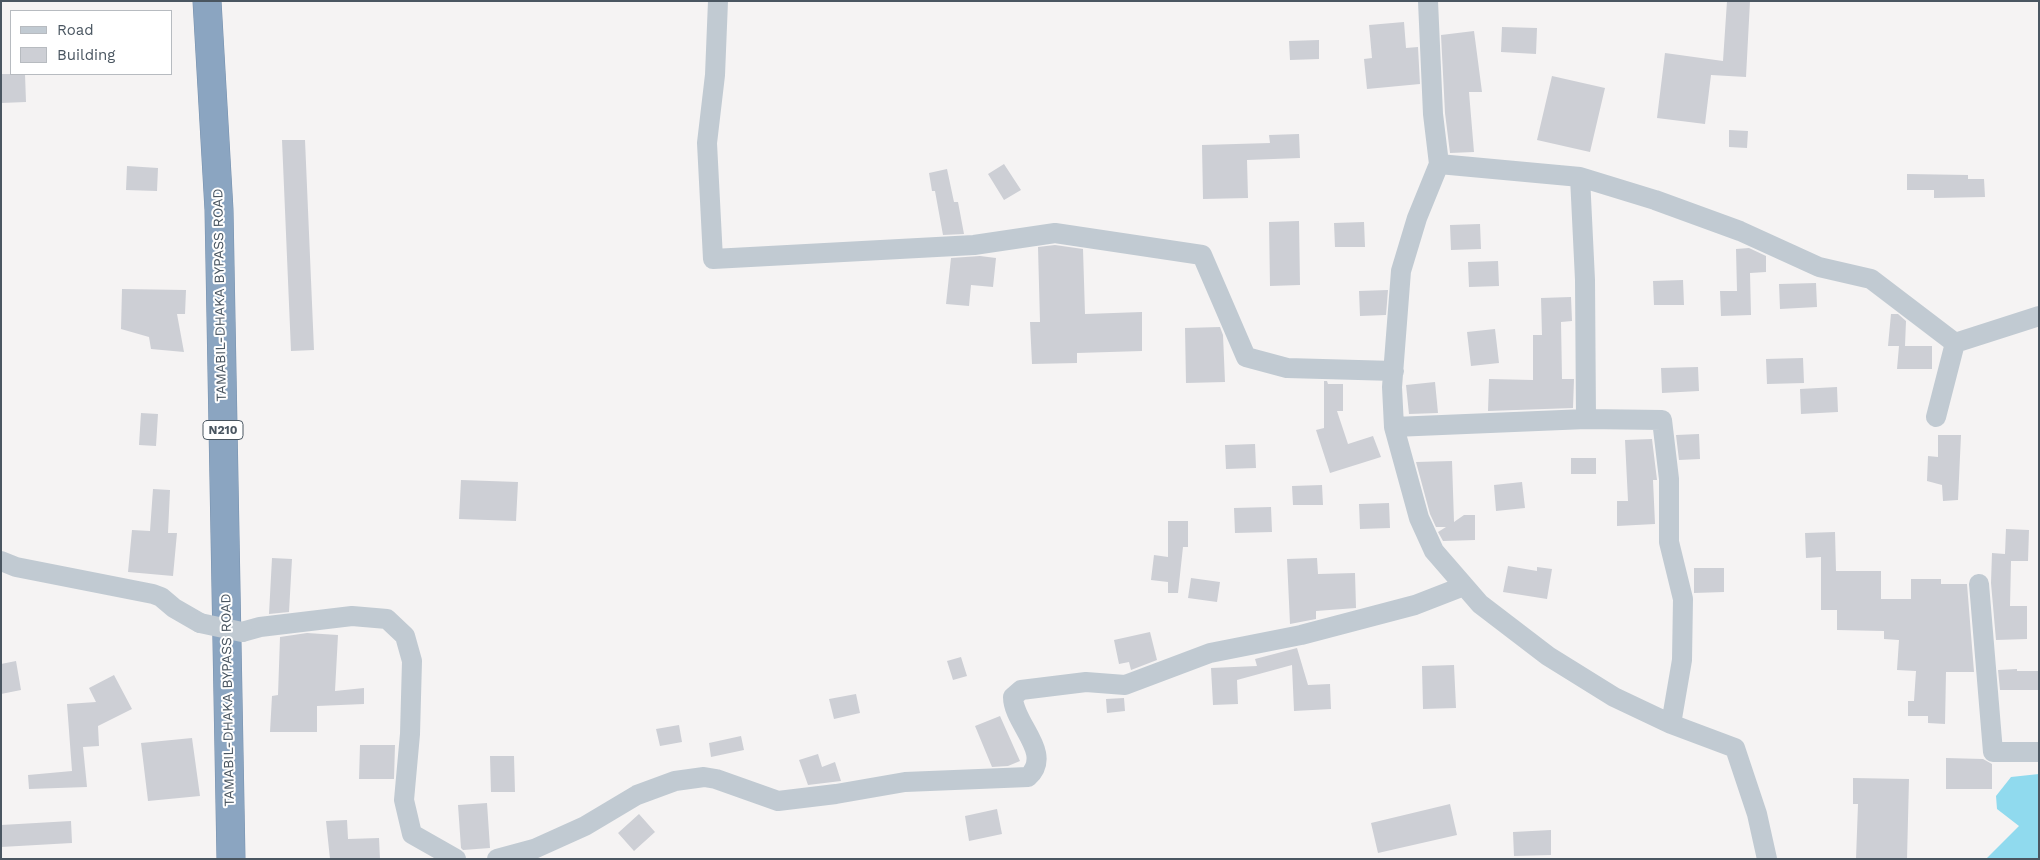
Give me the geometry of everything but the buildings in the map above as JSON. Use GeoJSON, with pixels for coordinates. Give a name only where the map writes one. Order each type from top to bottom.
{"type":"FeatureCollection","features":[{"type":"Feature","properties":{"kind":"highway","name":"TAMABIL-DHAKA BYPASS ROAD"},"geometry":{"type":"LineString","coordinates":[[207,1],[219,210],[231,859]]}},
{"type":"Feature","properties":{"kind":"street"},"geometry":{"type":"LineString","coordinates":[[718,1],[715,75],[707,143],[713,259],[974,245],[1055,234],[1202,255],[1246,357],[1287,368],[1394,371]]}},
{"type":"Feature","properties":{"kind":"street"},"geometry":{"type":"LineString","coordinates":[[1428,1],[1433,114],[1439,164],[1417,218],[1401,271],[1394,371],[1394,427],[1419,518],[1434,552],[1480,604],[1548,656],[1614,697],[1671,724],[1735,748],[1757,814],[1767,859]]}},
{"type":"Feature","properties":{"kind":"street"},"geometry":{"type":"LineString","coordinates":[[1439,164],[1580,176],[1740,231],[1819,267],[1871,279],[1955,343]]}},
{"type":"Feature","properties":{"kind":"street"},"geometry":{"type":"LineString","coordinates":[[1580,176],[1585,280],[1586,419]]}},
{"type":"Feature","properties":{"kind":"street"},"geometry":{"type":"LineString","coordinates":[[1955,343],[2039,316]]}},
{"type":"Feature","properties":{"kind":"street"},"geometry":{"type":"LineString","coordinates":[[1936,418],[1955,343]]}},
{"type":"Feature","properties":{"kind":"street"},"geometry":{"type":"LineString","coordinates":[[1394,427],[1586,419],[1662,420],[1669,479],[1669,542],[1683,599],[1682,660],[1671,724]]}},
{"type":"Feature","properties":{"kind":"street"},"geometry":{"type":"LineString","coordinates":[[1,561],[16,566],[153,594],[162,597],[174,608],[200,623],[242,632],[260,627],[352,616],[387,619],[405,636],[412,660],[410,734],[404,800],[412,834],[456,859]]}},
{"type":"Feature","properties":{"kind":"street"},"geometry":{"type":"LineString","coordinates":[[1978,584],[1993,752],[2039,752]]}},
{"type":"Feature","properties":{"kind":"street"},"geometry":{"type":"LineString","coordinates":[[497,859],[534,849],[585,826],[637,795],[675,781],[704,777],[716,779],[778,801],[836,794],[906,782],[1028,777],[1034,771],[1037,754],[1013,708],[1013,697],[1021,690],[1086,682],[1125,685],[1210,653],[1301,635],[1406,608],[1464,586]]}},
{"type":"Feature","properties":{"kind":"water"},"geometry":{"type":"Polygon","coordinates":[[[2039,774],[2039,859],[1986,859],[2019,826],[1997,809],[1996,796],[2011,777],[2039,774]]]}}]}
